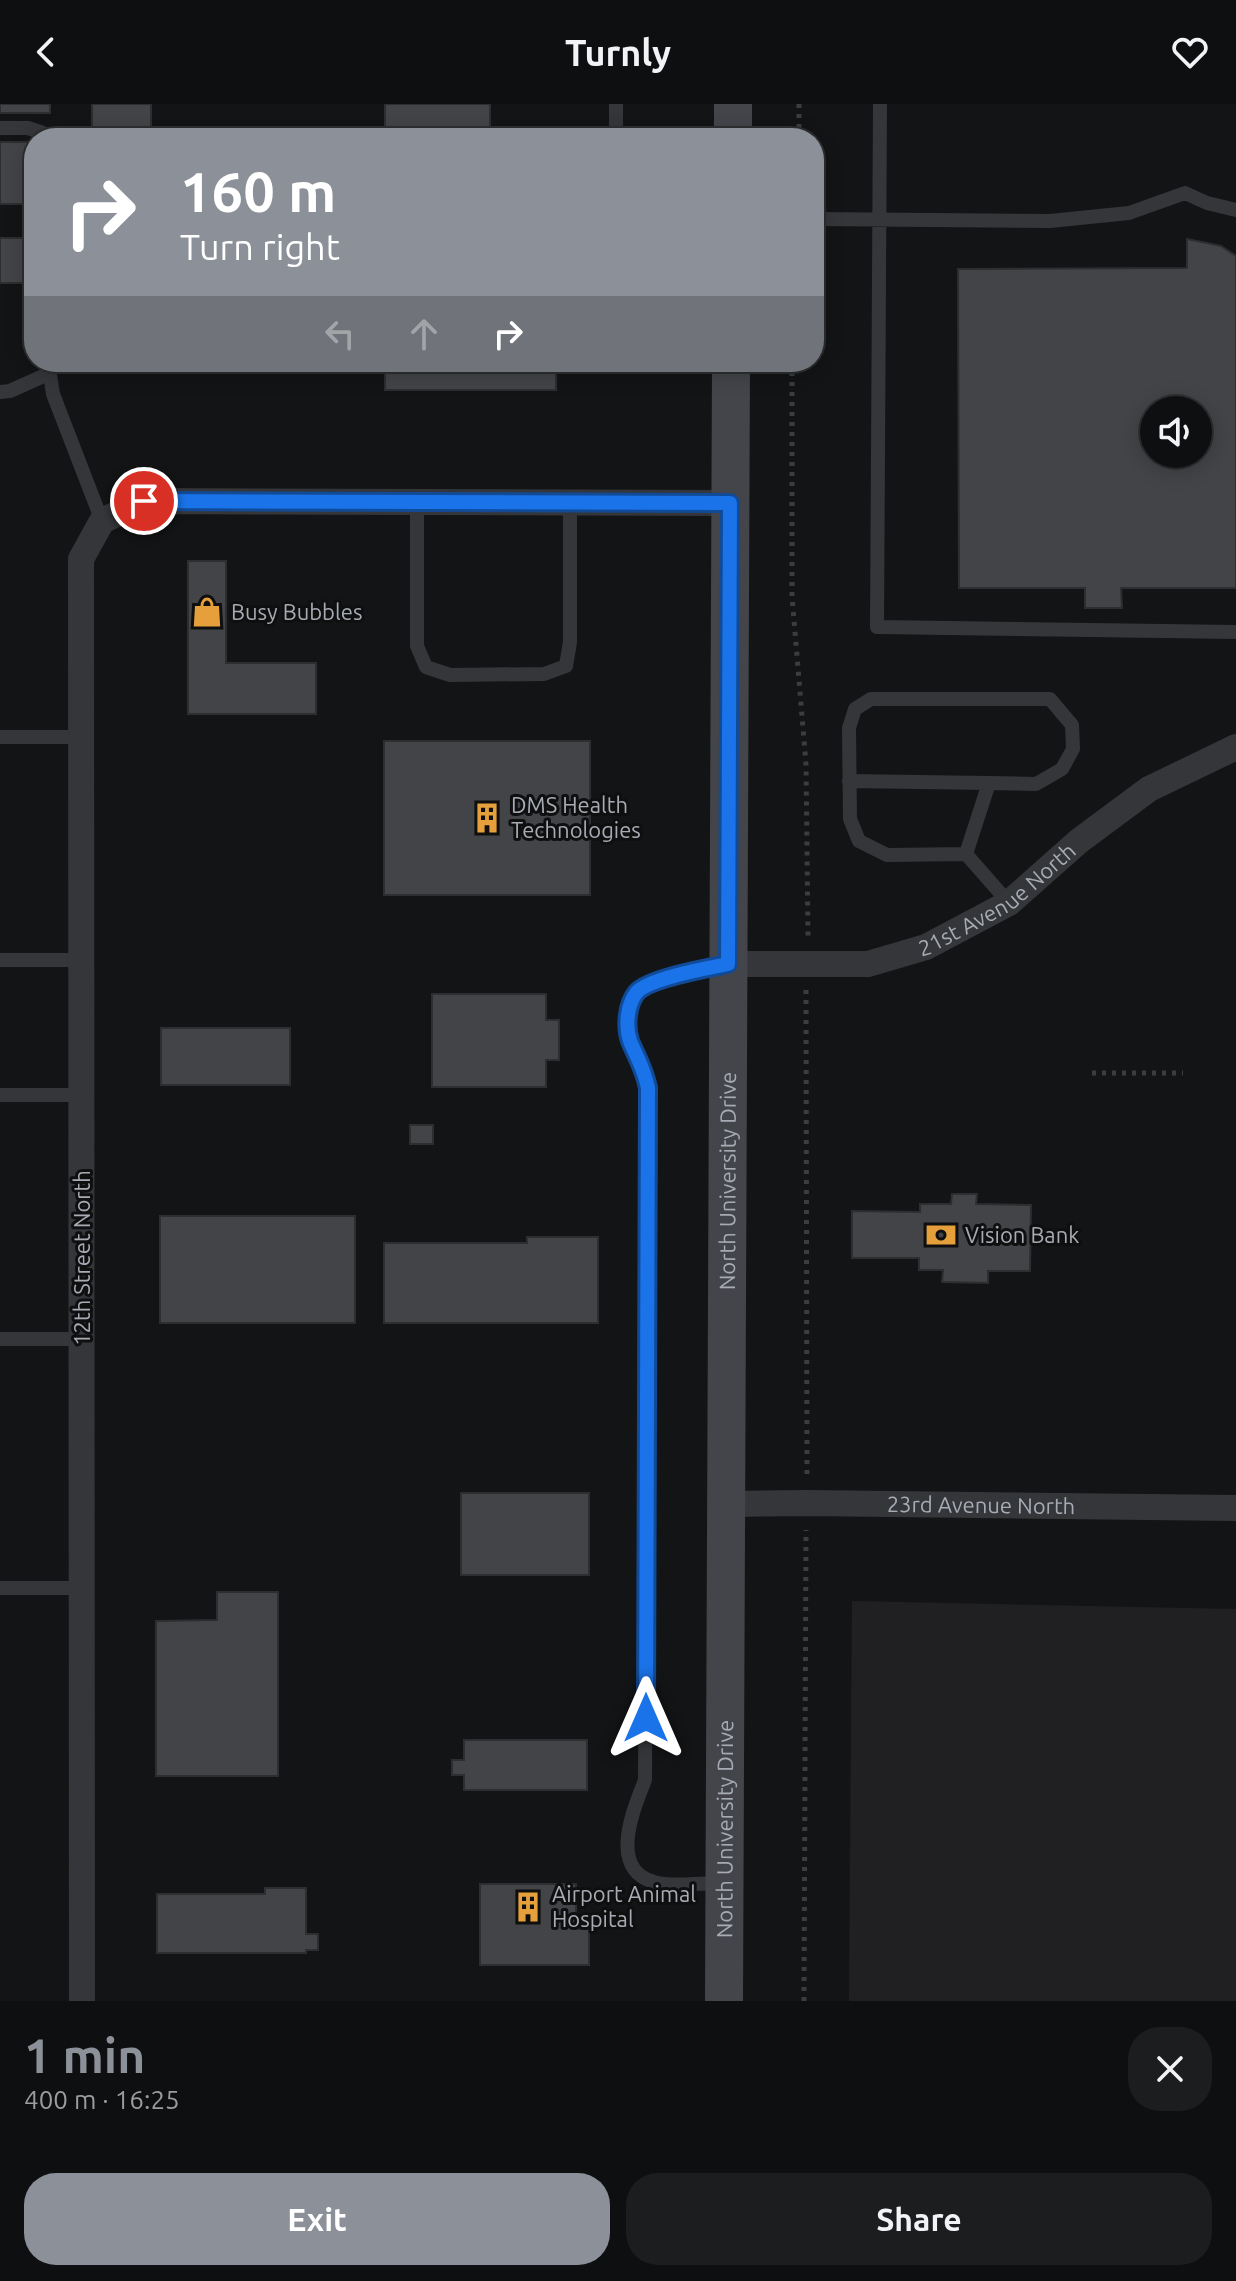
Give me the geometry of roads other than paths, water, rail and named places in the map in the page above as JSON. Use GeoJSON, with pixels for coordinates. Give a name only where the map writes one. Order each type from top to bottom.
{"type":"FeatureCollection","features":[{"type":"Feature","properties":{"kind":"main road"},"geometry":{"type":"LineString","coordinates":[[733,104],[733,128]]}},
{"type":"Feature","properties":{"kind":"main road","name":"North University Drive"},"geometry":{"type":"LineString","coordinates":[[724,2001],[731,372]]}},
{"type":"Feature","properties":{"kind":"street"},"geometry":{"type":"LineString","coordinates":[[102,521],[144,501],[730,503]]}},
{"type":"Feature","properties":{"kind":"street","name":"12th Street North"},"geometry":{"type":"LineString","coordinates":[[82,2001],[81,559],[102,521]]}},
{"type":"Feature","properties":{"kind":"street","name":"21st Avenue North"},"geometry":{"type":"LineString","coordinates":[[728,964],[868,964],[926,947],[1009,903],[1079,841],[1149,789],[1236,747]]}},
{"type":"Feature","properties":{"kind":"street","name":"23rd Avenue North"},"geometry":{"type":"LineString","coordinates":[[727,1504],[1236,1508]]}},
{"type":"Feature","properties":{"kind":"lane"},"geometry":{"type":"LineString","coordinates":[[616,104],[616,128]]}},
{"type":"Feature","properties":{"kind":"lane"},"geometry":{"type":"LineString","coordinates":[[880,104],[877,627],[1236,632]]}},
{"type":"Feature","properties":{"kind":"lane"},"geometry":{"type":"LineString","coordinates":[[0,128],[24,128]]}},
{"type":"Feature","properties":{"kind":"lane"},"geometry":{"type":"LineString","coordinates":[[824,219],[1088,219],[1129,213],[1185,193],[1207,203],[1236,210]]}},
{"type":"Feature","properties":{"kind":"lane"},"geometry":{"type":"LineString","coordinates":[[0,392],[10,391],[41,372]]}},
{"type":"Feature","properties":{"kind":"lane"},"geometry":{"type":"LineString","coordinates":[[50,372],[53,394],[102,521]]}},
{"type":"Feature","properties":{"kind":"lane"},"geometry":{"type":"LineString","coordinates":[[417,502],[417,646],[426,667],[450,675],[544,674],[566,666],[570,642],[570,502]]}},
{"type":"Feature","properties":{"kind":"lane"},"geometry":{"type":"LineString","coordinates":[[849,781],[1036,784],[1062,769],[1073,749],[1072,725],[1050,699],[871,699],[855,709],[849,728],[849,781],[850,819],[859,841],[887,855],[966,854],[1009,903]]}},
{"type":"Feature","properties":{"kind":"lane"},"geometry":{"type":"LineString","coordinates":[[0,737],[81,737]]}},
{"type":"Feature","properties":{"kind":"lane"},"geometry":{"type":"LineString","coordinates":[[966,854],[989,783]]}},
{"type":"Feature","properties":{"kind":"lane"},"geometry":{"type":"LineString","coordinates":[[0,960],[81,960]]}},
{"type":"Feature","properties":{"kind":"lane"},"geometry":{"type":"LineString","coordinates":[[724,1883],[663,1884],[645,1878],[628,1857],[629,1820],[645,1780],[648,1088],[644,1067],[630,1041],[627,1024],[638,991],[672,976],[728,964]]}},
{"type":"Feature","properties":{"kind":"lane"},"geometry":{"type":"LineString","coordinates":[[0,1095],[82,1095]]}},
{"type":"Feature","properties":{"kind":"lane"},"geometry":{"type":"LineString","coordinates":[[0,1339],[82,1339]]}},
{"type":"Feature","properties":{"kind":"lane"},"geometry":{"type":"LineString","coordinates":[[0,1588],[82,1588]]}},
{"type":"Feature","properties":{"kind":"place","name":"Busy Bubbles"},"geometry":{"type":"Point","coordinates":[207,612]}},
{"type":"Feature","properties":{"kind":"place","name":"DMS Health Technologies"},"geometry":{"type":"Point","coordinates":[487,818]}},
{"type":"Feature","properties":{"kind":"place","name":"Vision Bank"},"geometry":{"type":"Point","coordinates":[941,1235]}},
{"type":"Feature","properties":{"kind":"place","name":"Airport Animal Hospital"},"geometry":{"type":"Point","coordinates":[528,1907]}}]}
